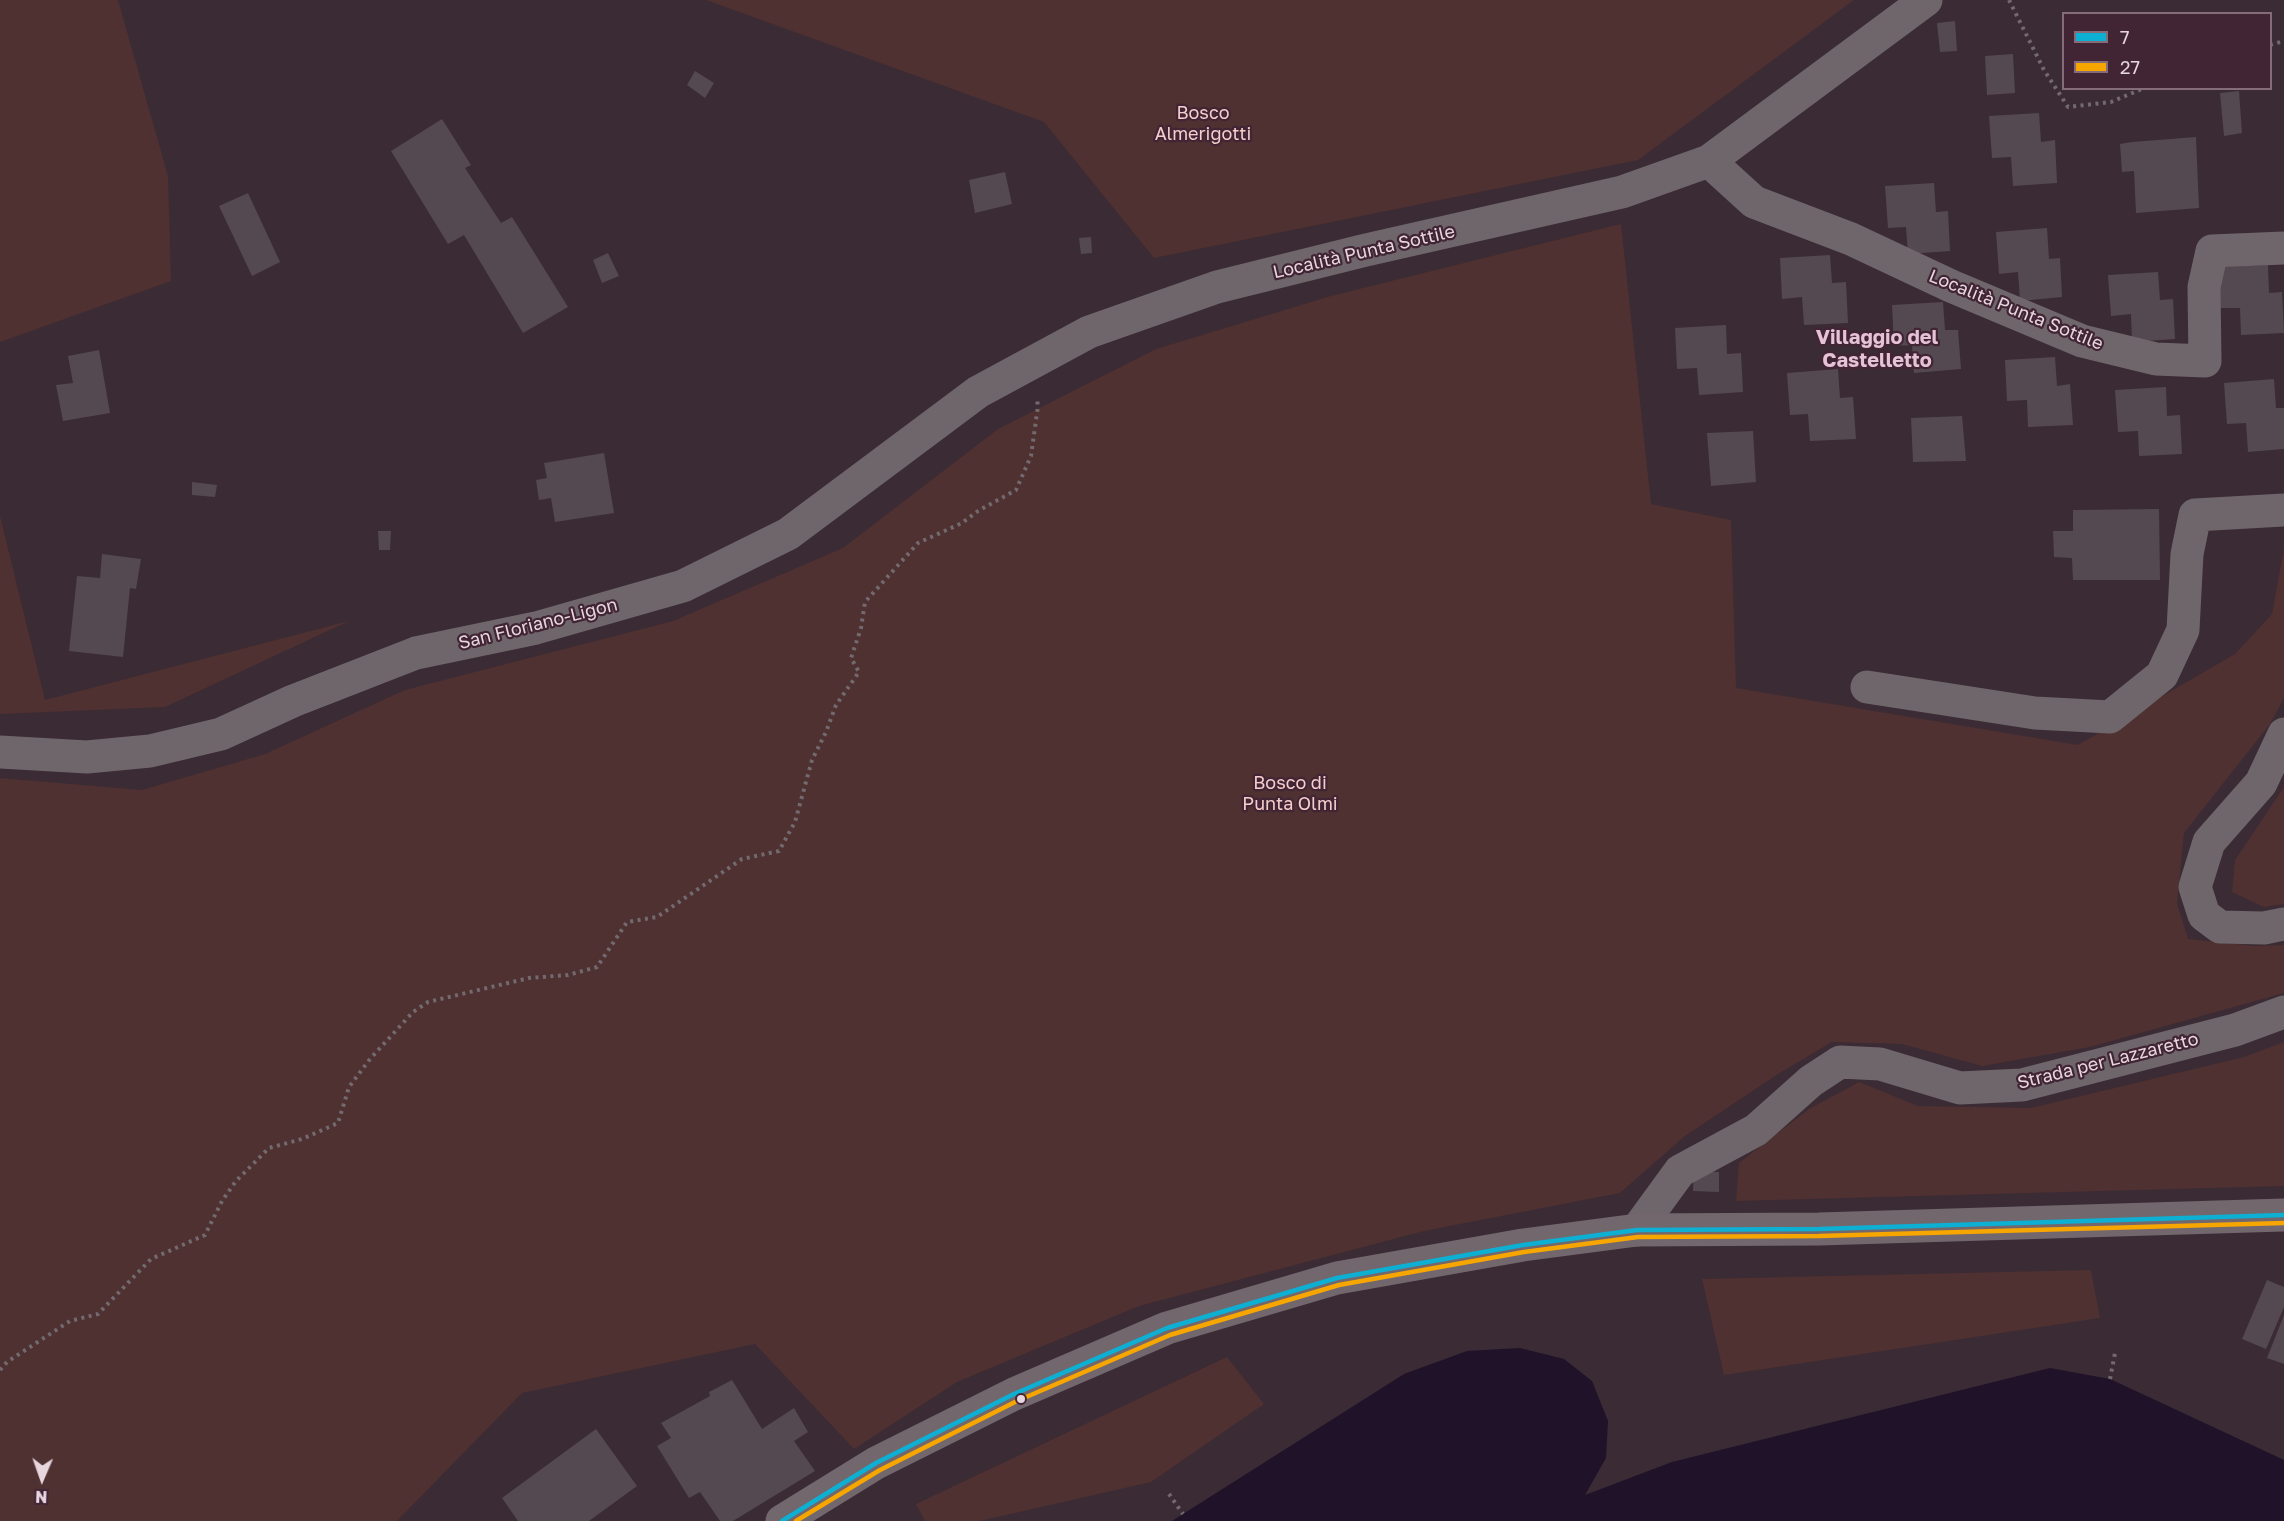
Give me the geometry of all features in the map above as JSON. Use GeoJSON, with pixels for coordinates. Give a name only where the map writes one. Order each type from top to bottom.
{"type":"FeatureCollection","features":[{"type":"Feature","properties":{"kind":"main road"},"geometry":{"type":"LineString","coordinates":[[782,1521],[876,1463],[1014,1394],[1167,1328],[1337,1278],[1523,1245],[1637,1230],[1853,1228],[2284,1215]]}},
{"type":"Feature","properties":{"kind":"street","name":"Località Punta Sottile"},"geometry":{"type":"LineString","coordinates":[[1026,366],[1089,332],[1217,287],[1366,250],[1622,192],[1709,160],[1926,0]]}},
{"type":"Feature","properties":{"kind":"street","name":"Località Punta Sottile"},"geometry":{"type":"LineString","coordinates":[[1709,160],[1754,202],[1851,239],[1951,286],[2082,341],[2156,359],[2205,361],[2204,287],[2212,251],[2284,248]]}},
{"type":"Feature","properties":{"kind":"street","name":"San Floriano-Ligon"},"geometry":{"type":"LineString","coordinates":[[0,752],[87,757],[161,749],[221,734],[293,701],[416,653],[536,628],[683,586],[788,534],[978,392],[1026,366]]}},
{"type":"Feature","properties":{"kind":"street"},"geometry":{"type":"LineString","coordinates":[[1867,687],[2035,713],[2110,717],[2162,675],[2183,630],[2187,554],[2195,515],[2284,510]]}},
{"type":"Feature","properties":{"kind":"street"},"geometry":{"type":"LineString","coordinates":[[2284,734],[2261,783],[2209,842],[2195,887],[2204,915],[2220,927],[2264,928],[2284,924]]}},
{"type":"Feature","properties":{"kind":"street","name":"Strada per Lazzaretto"},"geometry":{"type":"LineString","coordinates":[[1637,1230],[1680,1171],[1756,1130],[1811,1081],[1840,1062],[1880,1064],[1960,1088],[2022,1085],[2235,1030],[2284,1012]]}},
{"type":"Feature","properties":{"kind":"path"},"geometry":{"type":"LineString","coordinates":[[2010,0],[2044,70],[2068,108],[2111,102],[2139,90]]}},
{"type":"Feature","properties":{"kind":"path"},"geometry":{"type":"LineString","coordinates":[[0,1370],[7,1362],[70,1321],[98,1314],[151,1259],[205,1235],[222,1201],[236,1181],[269,1148],[302,1139],[339,1123],[349,1087],[370,1059],[413,1012],[428,1002],[529,978],[568,975],[597,967],[627,922],[657,917],[742,859],[779,851],[795,822],[812,760],[836,705],[860,672],[851,658],[861,628],[865,602],[918,543],[962,523],[1016,489],[1031,456],[1038,406],[1026,366]]}},
{"type":"Feature","properties":{"kind":"path"},"geometry":{"type":"LineString","coordinates":[[2110,1379],[2115,1353]]}},
{"type":"Feature","properties":{"kind":"path"},"geometry":{"type":"LineString","coordinates":[[1169,1494],[1183,1514]]}},
{"type":"Feature","properties":{"kind":"green space"},"geometry":{"type":"Polygon","coordinates":[[[0,0],[118,0],[168,176],[171,281],[0,342],[0,0]]]}},
{"type":"Feature","properties":{"kind":"green space","name":"Bosco Almerigotti"},"geometry":{"type":"Polygon","coordinates":[[[706,0],[1854,0],[1638,160],[1154,258],[1044,122],[706,0]]]}},
{"type":"Feature","properties":{"kind":"green space","name":"Bosco di Punta Olmi"},"geometry":{"type":"Polygon","coordinates":[[[1621,224],[1651,504],[1731,520],[1736,688],[2078,745],[2235,654],[2272,614],[2284,549],[2284,698],[2270,724],[2184,833],[2177,903],[2188,939],[2254,946],[2284,945],[2284,993],[2090,1047],[1982,1066],[1902,1044],[1832,1042],[1778,1074],[1685,1136],[1620,1193],[1424,1231],[1139,1306],[957,1382],[854,1449],[755,1344],[522,1393],[397,1521],[0,1521],[0,778],[142,790],[265,754],[405,690],[673,621],[843,548],[998,429],[1156,349],[1331,296],[1621,224]]]}},
{"type":"Feature","properties":{"kind":"green space"},"geometry":{"type":"Polygon","coordinates":[[[0,516],[45,700],[349,621],[165,707],[0,714],[0,516]]]}},
{"type":"Feature","properties":{"kind":"green space"},"geometry":{"type":"Polygon","coordinates":[[[2284,787],[2284,904],[2264,907],[2232,892],[2235,860],[2284,787]]]}},
{"type":"Feature","properties":{"kind":"green space"},"geometry":{"type":"Polygon","coordinates":[[[2284,1042],[2284,1186],[1736,1201],[1739,1163],[1809,1109],[1859,1082],[1918,1106],[2031,1108],[2244,1057],[2284,1042]]]}},
{"type":"Feature","properties":{"kind":"green space"},"geometry":{"type":"Polygon","coordinates":[[[2091,1270],[2100,1318],[1724,1375],[1702,1279],[2091,1270]]]}},
{"type":"Feature","properties":{"kind":"green space"},"geometry":{"type":"Polygon","coordinates":[[[1227,1357],[1264,1404],[1151,1482],[980,1521],[925,1521],[916,1504],[1227,1357]]]}},
{"type":"Feature","properties":{"kind":"shaded area"},"geometry":{"type":"Polygon","coordinates":[[[1520,1348],[1564,1359],[1592,1381],[1608,1421],[1606,1458],[1585,1495],[1672,1462],[2050,1368],[2110,1379],[2284,1460],[2284,1521],[1172,1521],[1404,1374],[1467,1351],[1520,1348]]]}},
{"type":"Feature","properties":{"kind":"building"},"geometry":{"type":"Polygon","coordinates":[[[1955,21],[1957,51],[1940,52],[1937,23],[1955,21]]]}},
{"type":"Feature","properties":{"kind":"building"},"geometry":{"type":"Polygon","coordinates":[[[2013,54],[2015,93],[1987,95],[1985,56],[2013,54]]]}},
{"type":"Feature","properties":{"kind":"building"},"geometry":{"type":"Polygon","coordinates":[[[695,71],[714,83],[705,98],[687,85],[695,71]]]}},
{"type":"Feature","properties":{"kind":"building"},"geometry":{"type":"Polygon","coordinates":[[[2239,91],[2242,133],[2224,136],[2220,93],[2239,91]]]}},
{"type":"Feature","properties":{"kind":"building"},"geometry":{"type":"Polygon","coordinates":[[[2039,113],[2041,142],[2055,140],[2057,183],[2013,186],[2011,157],[1992,158],[1989,116],[2039,113]]]}},
{"type":"Feature","properties":{"kind":"building"},"geometry":{"type":"Polygon","coordinates":[[[442,119],[471,165],[465,168],[501,223],[512,217],[568,307],[523,333],[464,235],[448,244],[391,151],[442,119]]]}},
{"type":"Feature","properties":{"kind":"building"},"geometry":{"type":"Polygon","coordinates":[[[2196,137],[2199,208],[2136,213],[2134,171],[2122,172],[2120,144],[2196,137]]]}},
{"type":"Feature","properties":{"kind":"building"},"geometry":{"type":"Polygon","coordinates":[[[1005,172],[1012,204],[975,213],[969,180],[1005,172]]]}},
{"type":"Feature","properties":{"kind":"building"},"geometry":{"type":"Polygon","coordinates":[[[1934,183],[1936,212],[1948,211],[1950,251],[1908,254],[1906,227],[1888,228],[1885,186],[1934,183]]]}},
{"type":"Feature","properties":{"kind":"building"},"geometry":{"type":"Polygon","coordinates":[[[248,193],[280,262],[252,276],[219,206],[248,193]]]}},
{"type":"Feature","properties":{"kind":"building"},"geometry":{"type":"Polygon","coordinates":[[[2047,228],[2049,259],[2060,258],[2062,297],[2020,301],[2018,272],[1999,274],[1996,232],[2047,228]]]}},
{"type":"Feature","properties":{"kind":"building"},"geometry":{"type":"Polygon","coordinates":[[[1091,237],[1092,253],[1081,254],[1079,238],[1091,237]]]}},
{"type":"Feature","properties":{"kind":"building"},"geometry":{"type":"Polygon","coordinates":[[[608,253],[619,276],[602,283],[593,260],[608,253]]]}},
{"type":"Feature","properties":{"kind":"building"},"geometry":{"type":"Polygon","coordinates":[[[1830,255],[1832,283],[1846,282],[1848,323],[1804,325],[1802,297],[1782,299],[1780,258],[1830,255]]]}},
{"type":"Feature","properties":{"kind":"building"},"geometry":{"type":"Polygon","coordinates":[[[2268,265],[2269,293],[2282,292],[2284,333],[2241,335],[2240,308],[2219,308],[2218,267],[2268,265]]]}},
{"type":"Feature","properties":{"kind":"building"},"geometry":{"type":"Polygon","coordinates":[[[2158,272],[2160,300],[2173,299],[2175,339],[2132,342],[2131,314],[2111,316],[2108,275],[2158,272]]]}},
{"type":"Feature","properties":{"kind":"building"},"geometry":{"type":"Polygon","coordinates":[[[1943,302],[1945,330],[1958,330],[1961,369],[1914,373],[1912,345],[1894,346],[1892,305],[1943,302]]]}},
{"type":"Feature","properties":{"kind":"building"},"geometry":{"type":"Polygon","coordinates":[[[1726,325],[1727,354],[1741,353],[1743,392],[1699,395],[1697,368],[1677,369],[1675,328],[1726,325]]]}},
{"type":"Feature","properties":{"kind":"building"},"geometry":{"type":"Polygon","coordinates":[[[99,350],[110,413],[63,421],[56,385],[73,383],[68,356],[99,350]]]}},
{"type":"Feature","properties":{"kind":"building"},"geometry":{"type":"Polygon","coordinates":[[[2055,357],[2057,386],[2070,384],[2073,425],[2028,427],[2027,400],[2007,401],[2005,360],[2055,357]]]}},
{"type":"Feature","properties":{"kind":"building"},"geometry":{"type":"Polygon","coordinates":[[[1838,369],[1840,398],[1853,397],[1856,439],[1810,441],[1808,414],[1790,415],[1787,373],[1838,369]]]}},
{"type":"Feature","properties":{"kind":"building"},"geometry":{"type":"Polygon","coordinates":[[[2274,379],[2276,408],[2284,408],[2284,449],[2248,452],[2246,423],[2227,424],[2224,383],[2274,379]]]}},
{"type":"Feature","properties":{"kind":"building"},"geometry":{"type":"Polygon","coordinates":[[[2166,387],[2167,416],[2180,415],[2182,454],[2139,456],[2138,431],[2118,432],[2115,390],[2166,387]]]}},
{"type":"Feature","properties":{"kind":"building"},"geometry":{"type":"Polygon","coordinates":[[[1962,416],[1966,461],[1913,462],[1911,418],[1962,416]]]}},
{"type":"Feature","properties":{"kind":"building"},"geometry":{"type":"Polygon","coordinates":[[[1753,431],[1756,482],[1711,486],[1707,433],[1753,431]]]}},
{"type":"Feature","properties":{"kind":"building"},"geometry":{"type":"Polygon","coordinates":[[[604,453],[614,513],[555,522],[551,498],[539,500],[536,480],[547,478],[544,463],[604,453]]]}},
{"type":"Feature","properties":{"kind":"building"},"geometry":{"type":"Polygon","coordinates":[[[192,482],[217,485],[215,497],[192,495],[192,482]]]}},
{"type":"Feature","properties":{"kind":"building"},"geometry":{"type":"Polygon","coordinates":[[[2159,509],[2160,580],[2073,580],[2072,558],[2054,557],[2053,531],[2073,531],[2073,510],[2159,509]]]}},
{"type":"Feature","properties":{"kind":"building"},"geometry":{"type":"Polygon","coordinates":[[[378,531],[391,531],[390,550],[379,550],[378,531]]]}},
{"type":"Feature","properties":{"kind":"building"},"geometry":{"type":"Polygon","coordinates":[[[102,554],[141,559],[136,589],[130,588],[123,657],[69,651],[77,576],[100,578],[102,554]]]}},
{"type":"Feature","properties":{"kind":"building"},"geometry":{"type":"Polygon","coordinates":[[[1694,1171],[1719,1172],[1719,1192],[1693,1191],[1694,1171]]]}},
{"type":"Feature","properties":{"kind":"building"},"geometry":{"type":"Polygon","coordinates":[[[2267,1280],[2284,1287],[2284,1307],[2266,1349],[2242,1339],[2267,1280]]]}},
{"type":"Feature","properties":{"kind":"building"},"geometry":{"type":"Polygon","coordinates":[[[2284,1315],[2284,1364],[2267,1358],[2284,1315]]]}},
{"type":"Feature","properties":{"kind":"building"},"geometry":{"type":"Polygon","coordinates":[[[732,1380],[762,1429],[794,1408],[808,1432],[794,1441],[815,1471],[733,1521],[720,1521],[700,1492],[689,1498],[657,1446],[671,1438],[661,1423],[710,1396],[709,1392],[732,1380]]]}},
{"type":"Feature","properties":{"kind":"building"},"geometry":{"type":"Polygon","coordinates":[[[596,1429],[637,1486],[589,1521],[518,1521],[502,1498],[596,1429]]]}},
{"type":"Feature","properties":{"kind":"transit line","name":"7"},"geometry":{"type":"LineString","coordinates":[[782,1521],[876,1463],[1014,1394],[1167,1328],[1337,1278],[1523,1245],[1637,1230],[1819,1229],[2284,1215]]}},
{"type":"Feature","properties":{"kind":"transit line","name":"27"},"geometry":{"type":"LineString","coordinates":[[796,1521],[880,1470],[1017,1401],[1170,1335],[1339,1285],[1524,1252],[1638,1237],[1819,1236],[2284,1223]]}},
{"type":"Feature","properties":{"kind":"district","name":"Villaggio del Castelletto"},"geometry":{"type":"Point","coordinates":[1877,350]}}]}
